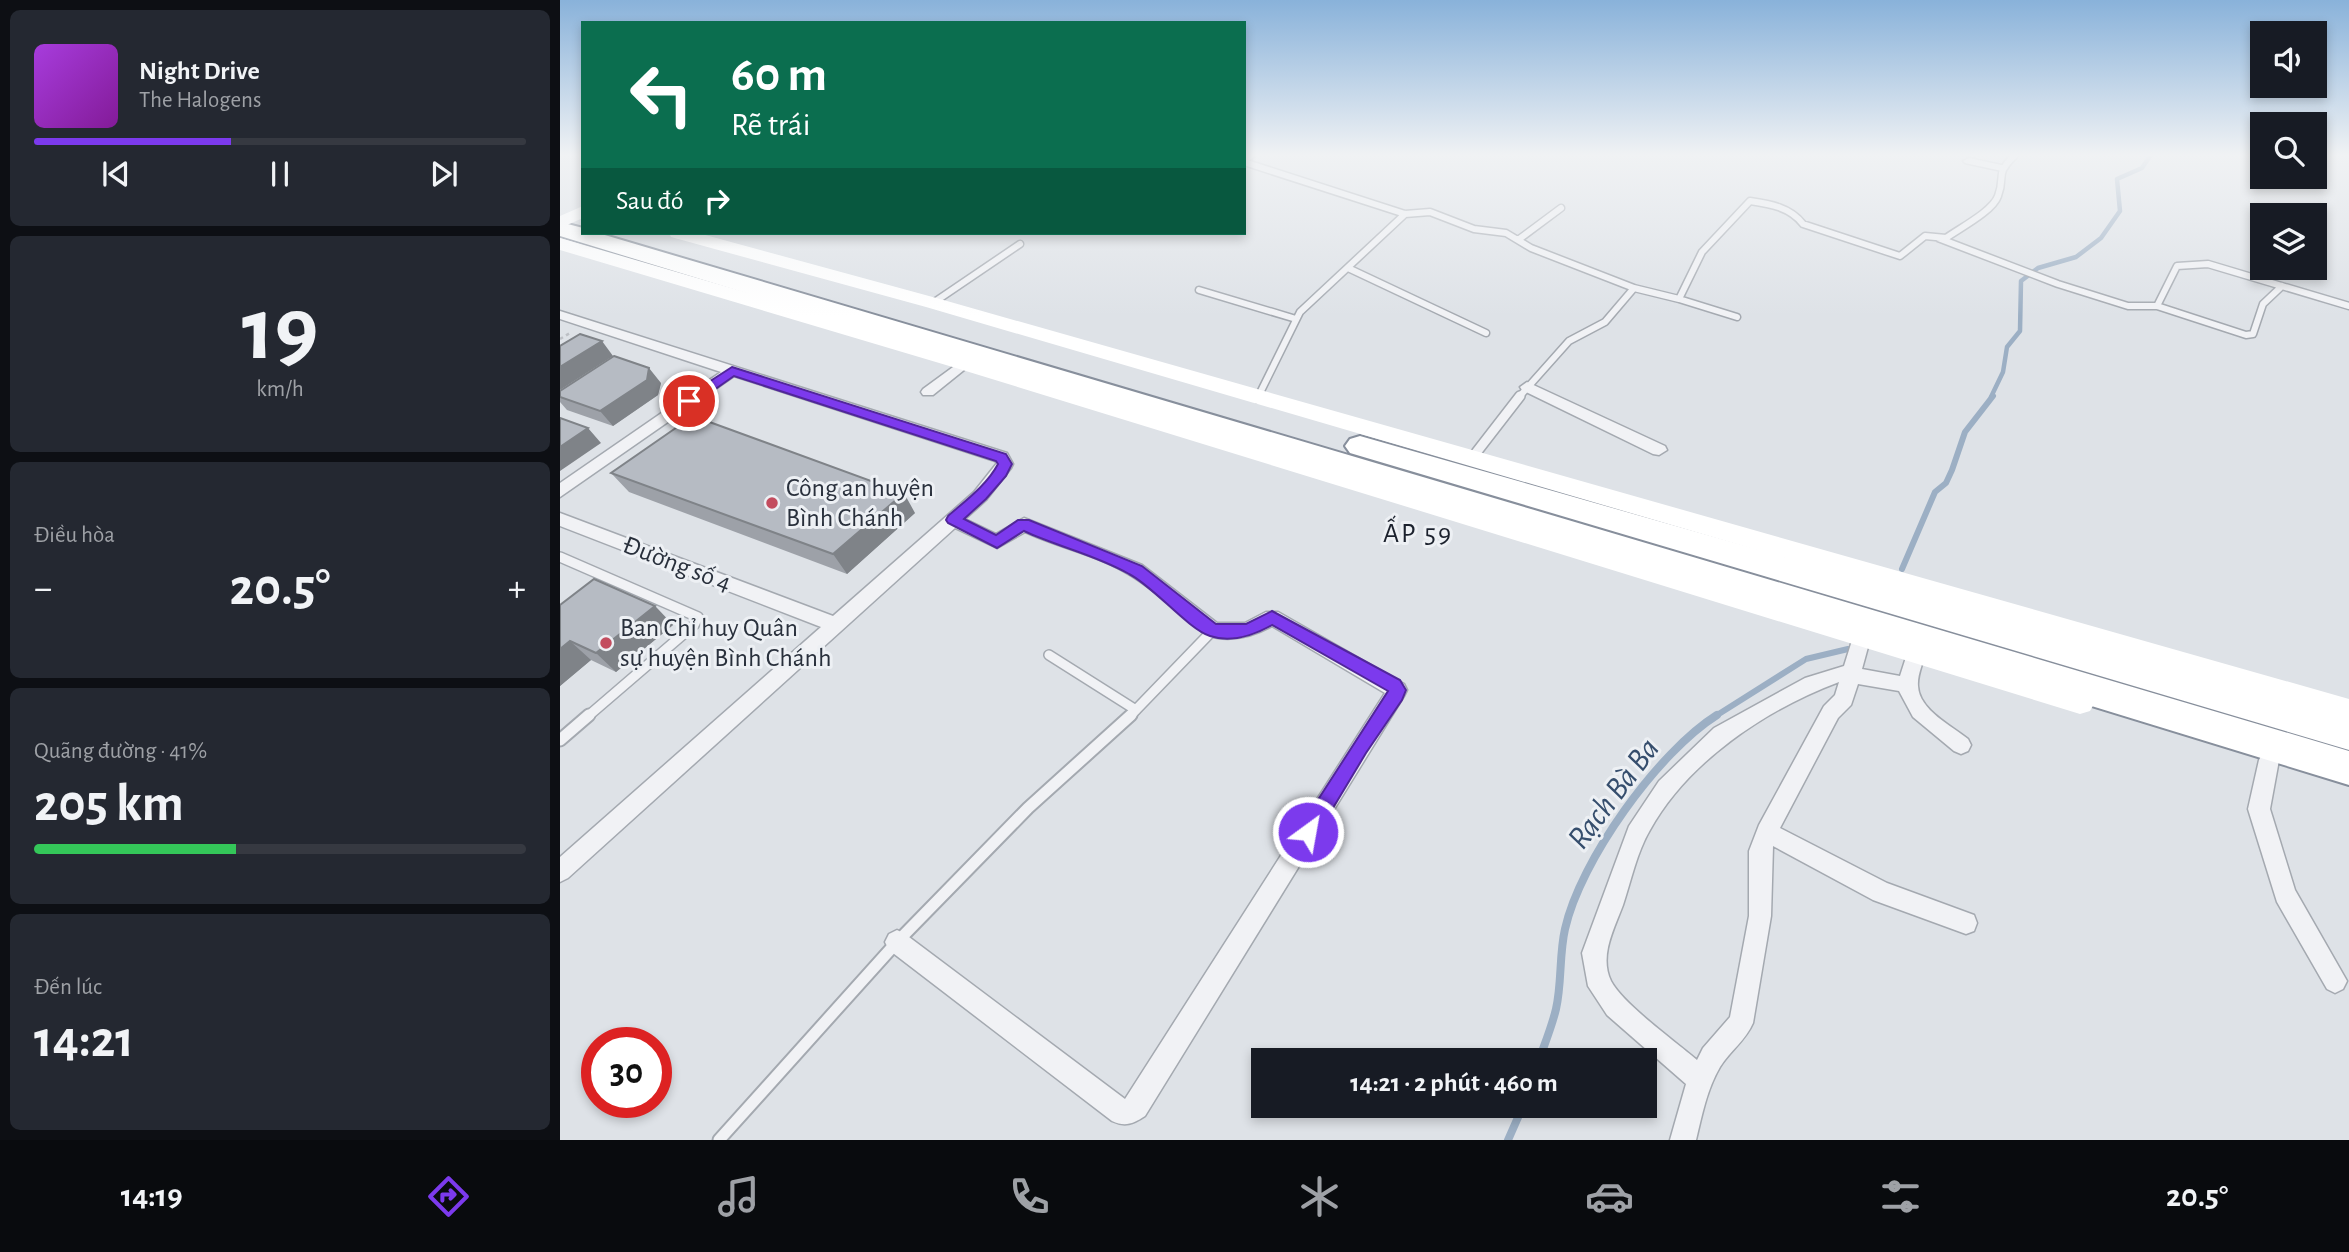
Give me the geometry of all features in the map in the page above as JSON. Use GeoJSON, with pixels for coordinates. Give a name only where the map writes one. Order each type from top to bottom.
{"type":"FeatureCollection","features":[{"type":"Feature","properties":{"kind":"highway"},"geometry":{"type":"LineString","coordinates":[[634,235],[2349,768]]}},
{"type":"Feature","properties":{"kind":"highway"},"geometry":{"type":"LineString","coordinates":[[637,235],[2349,734]]}},
{"type":"Feature","properties":{"kind":"street"},"geometry":{"type":"LineString","coordinates":[[685,235],[933,303],[2349,711]]}},
{"type":"Feature","properties":{"kind":"street"},"geometry":{"type":"LineString","coordinates":[[560,244],[964,363],[2349,784]]}},
{"type":"Feature","properties":{"kind":"street"},"geometry":{"type":"LineString","coordinates":[[560,315],[1001,457],[1005,464],[980,496],[560,870]]}},
{"type":"Feature","properties":{"kind":"street"},"geometry":{"type":"LineString","coordinates":[[928,392],[964,363]]}},
{"type":"Feature","properties":{"kind":"street"},"geometry":{"type":"LineString","coordinates":[[560,491],[732,371]]}},
{"type":"Feature","properties":{"kind":"street"},"geometry":{"type":"LineString","coordinates":[[1527,387],[1659,450]]}},
{"type":"Feature","properties":{"kind":"street","name":"Đường số 4"},"geometry":{"type":"LineString","coordinates":[[560,519],[834,625]]}},
{"type":"Feature","properties":{"kind":"street"},"geometry":{"type":"LineString","coordinates":[[897,942],[1121,1112],[1129,1112],[1136,1107],[1397,690],[1272,617],[1248,630],[1213,630],[1136,570],[1081,546],[1055,539],[1024,524],[997,542],[953,520]]}},
{"type":"Feature","properties":{"kind":"street"},"geometry":{"type":"LineString","coordinates":[[1683,1140],[1694,1096],[1713,1057],[1741,1023],[1760,916],[1760,851],[1831,712],[1844,699],[1862,636]]}},
{"type":"Feature","properties":{"kind":"street"},"geometry":{"type":"LineString","coordinates":[[1916,653],[1908,685],[1910,697],[1925,717],[1961,745]]}},
{"type":"Feature","properties":{"kind":"street"},"geometry":{"type":"LineString","coordinates":[[1702,1081],[1616,1006],[1600,986],[1594,953],[1640,826],[1666,788],[1721,734],[1832,675],[1908,685]]}},
{"type":"Feature","properties":{"kind":"street"},"geometry":{"type":"LineString","coordinates":[[2269,760],[2259,809],[2286,894],[2335,981]]}},
{"type":"Feature","properties":{"kind":"street"},"geometry":{"type":"LineString","coordinates":[[1768,832],[1881,892],[1966,923]]}},
{"type":"Feature","properties":{"kind":"lane"},"geometry":{"type":"LineString","coordinates":[[1390,209],[1405,214],[1430,212],[1474,229],[1506,233],[1531,248],[1634,288],[1737,317]]}},
{"type":"Feature","properties":{"kind":"lane"},"geometry":{"type":"LineString","coordinates":[[1518,240],[1559,209]]}},
{"type":"Feature","properties":{"kind":"lane"},"geometry":{"type":"LineString","coordinates":[[1679,299],[1702,252],[1742,209]]}},
{"type":"Feature","properties":{"kind":"lane"},"geometry":{"type":"LineString","coordinates":[[1785,209],[1797,214],[1803,224],[1900,256],[1919,239],[1931,235],[1946,237],[1954,234],[1986,209]]}},
{"type":"Feature","properties":{"kind":"lane"},"geometry":{"type":"LineString","coordinates":[[1258,398],[1287,332],[1296,319],[1405,214]]}},
{"type":"Feature","properties":{"kind":"lane"},"geometry":{"type":"LineString","coordinates":[[1931,235],[2019,270],[2128,306],[2157,306],[2246,335],[2253,334],[2263,304],[2283,286]]}},
{"type":"Feature","properties":{"kind":"lane"},"geometry":{"type":"LineString","coordinates":[[933,303],[1020,244]]}},
{"type":"Feature","properties":{"kind":"lane"},"geometry":{"type":"LineString","coordinates":[[2157,306],[2172,272],[2177,266],[2190,264],[2208,264],[2349,306]]}},
{"type":"Feature","properties":{"kind":"lane"},"geometry":{"type":"LineString","coordinates":[[1348,268],[1486,333]]}},
{"type":"Feature","properties":{"kind":"lane"},"geometry":{"type":"LineString","coordinates":[[1472,458],[1527,387],[1569,341],[1605,323],[1634,288]]}},
{"type":"Feature","properties":{"kind":"lane"},"geometry":{"type":"LineString","coordinates":[[1199,290],[1296,319]]}},
{"type":"Feature","properties":{"kind":"lane"},"geometry":{"type":"LineString","coordinates":[[560,557],[698,617],[694,625],[560,740]]}},
{"type":"Feature","properties":{"kind":"lane"},"geometry":{"type":"LineString","coordinates":[[719,1140],[897,942],[1028,808],[1136,710],[1213,630]]}},
{"type":"Feature","properties":{"kind":"lane"},"geometry":{"type":"LineString","coordinates":[[1049,655],[1136,710]]}},
{"type":"Feature","properties":{"kind":"building"},"geometry":{"type":"Polygon","coordinates":[[[580,334],[602,341],[560,367],[560,346],[580,334]]]}},
{"type":"Feature","properties":{"kind":"building"},"geometry":{"type":"Polygon","coordinates":[[[614,356],[649,368],[647,380],[600,411],[560,397],[560,391],[614,356]]]}},
{"type":"Feature","properties":{"kind":"building","name":"Công an huyện Bình Chánh"},"geometry":{"type":"Polygon","coordinates":[[[693,416],[904,493],[833,554],[611,473],[693,416]]]}},
{"type":"Feature","properties":{"kind":"building"},"geometry":{"type":"Polygon","coordinates":[[[560,418],[588,428],[560,447],[560,418]]]}},
{"type":"Feature","properties":{"kind":"building"},"geometry":{"type":"Polygon","coordinates":[[[594,579],[655,606],[596,653],[570,641],[560,649],[560,605],[594,579]]]}},
{"type":"Feature","properties":{"kind":"waterway","name":"Rạch Bà Ba"},"geometry":{"type":"LineString","coordinates":[[1991,397],[2003,372],[2007,347],[2020,331],[2021,281],[2038,268],[2076,257],[2101,238],[2120,209]]}},
{"type":"Feature","properties":{"kind":"waterway","name":"Rạch Bà Ba"},"geometry":{"type":"LineString","coordinates":[[1902,569],[1935,492],[1946,483],[1952,470],[1965,432],[1993,396]]}},
{"type":"Feature","properties":{"kind":"waterway","name":"Rạch Bà Ba"},"geometry":{"type":"LineString","coordinates":[[1716,716],[1806,659],[1848,649]]}},
{"type":"Feature","properties":{"kind":"waterway","name":"Rạch Bà Ba"},"geometry":{"type":"LineString","coordinates":[[1543,1048],[1556,1009],[1565,929],[1573,902],[1587,872],[1624,810],[1647,781],[1670,754],[1716,716]]}},
{"type":"Feature","properties":{"kind":"waterway","name":"Rạch Bà Ba"},"geometry":{"type":"LineString","coordinates":[[1508,1140],[1518,1118]]}},
{"type":"Feature","properties":{"kind":"place","name":"Công an huyện Bình Chánh"},"geometry":{"type":"Point","coordinates":[772,503]}},
{"type":"Feature","properties":{"kind":"place","name":"Ban Chỉ huy Quân sự huyện Bình Chánh"},"geometry":{"type":"Point","coordinates":[606,643]}},
{"type":"Feature","properties":{"kind":"district","name":"ẤP 59"},"geometry":{"type":"Point","coordinates":[1418,534]}},
{"type":"Feature","properties":{"kind":"route"},"geometry":{"type":"LineString","coordinates":[[689,401],[732,371],[1001,457],[1005,464],[1001,472],[980,496],[953,520],[997,542],[1024,524],[1055,539],[1081,546],[1136,570],[1213,630],[1244,631],[1272,617],[1394,686],[1396,695],[1359,747],[1308,832]]}}]}
